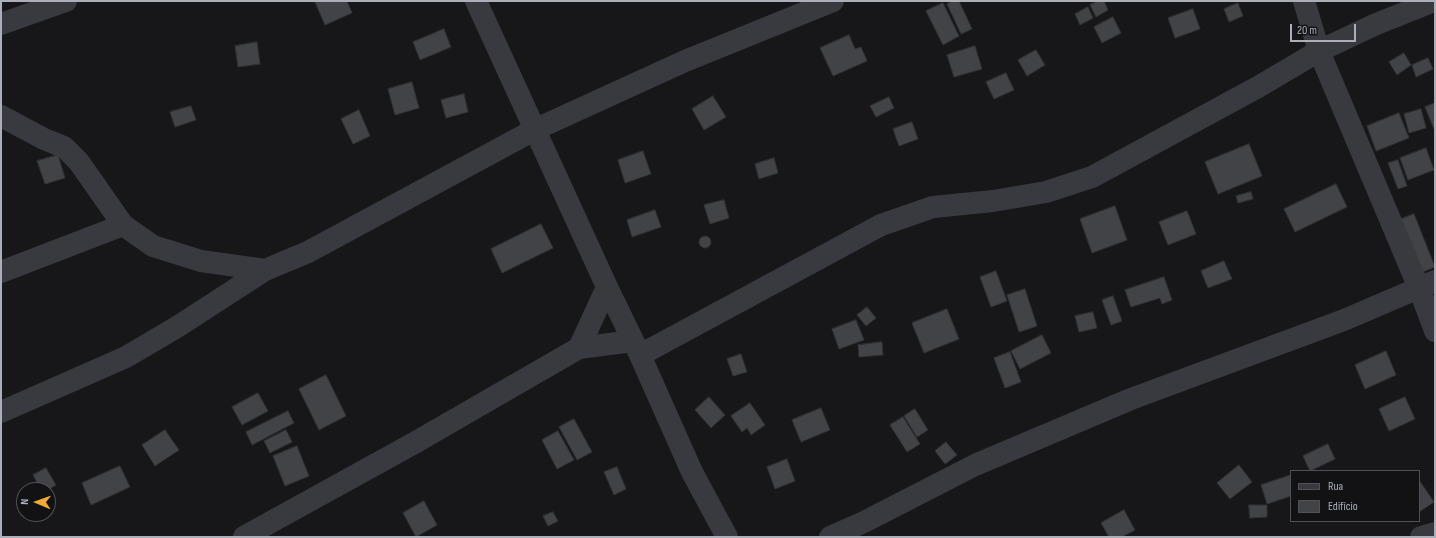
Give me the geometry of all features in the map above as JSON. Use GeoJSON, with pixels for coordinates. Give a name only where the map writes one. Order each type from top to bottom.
{"type":"FeatureCollection","features":[{"type":"Feature","properties":{"kind":"street"},"geometry":{"type":"LineString","coordinates":[[1,24],[66,1]]}},
{"type":"Feature","properties":{"kind":"street"},"geometry":{"type":"LineString","coordinates":[[476,1],[692,472],[727,537]]}},
{"type":"Feature","properties":{"kind":"street"},"geometry":{"type":"LineString","coordinates":[[1,412],[126,357],[177,327],[265,270],[308,252],[534,130],[685,61],[833,1]]}},
{"type":"Feature","properties":{"kind":"street"},"geometry":{"type":"LineString","coordinates":[[1304,1],[1319,51],[1427,284],[1435,331]]}},
{"type":"Feature","properties":{"kind":"street"},"geometry":{"type":"LineString","coordinates":[[244,537],[423,438],[579,348],[636,348],[881,225],[933,207],[993,201],[1038,193],[1092,177],[1251,91],[1319,51],[1374,25],[1434,1]]}},
{"type":"Feature","properties":{"kind":"street"},"geometry":{"type":"LineString","coordinates":[[1,116],[44,139],[64,147],[79,162],[123,225],[153,246],[200,261],[265,270]]}},
{"type":"Feature","properties":{"kind":"street"},"geometry":{"type":"LineString","coordinates":[[1,272],[123,225]]}},
{"type":"Feature","properties":{"kind":"street"},"geometry":{"type":"LineString","coordinates":[[830,537],[864,522],[975,465],[1102,411],[1344,320],[1427,284]]}},
{"type":"Feature","properties":{"kind":"street"},"geometry":{"type":"LineString","coordinates":[[579,348],[607,287]]}},
{"type":"Feature","properties":{"kind":"street"},"geometry":{"type":"LineString","coordinates":[[1421,537],[1435,533]]}},
{"type":"Feature","properties":{"kind":"building"},"geometry":{"type":"Polygon","coordinates":[[[347,1],[352,13],[325,25],[315,2],[347,1]]]}},
{"type":"Feature","properties":{"kind":"building"},"geometry":{"type":"Polygon","coordinates":[[[953,1],[959,1],[972,29],[961,34],[947,4],[953,1]]]}},
{"type":"Feature","properties":{"kind":"building"},"geometry":{"type":"Polygon","coordinates":[[[1097,1],[1104,1],[1108,10],[1096,17],[1090,5],[1097,1]]]}},
{"type":"Feature","properties":{"kind":"building"},"geometry":{"type":"Polygon","coordinates":[[[943,3],[959,36],[943,45],[926,11],[943,3]]]}},
{"type":"Feature","properties":{"kind":"building"},"geometry":{"type":"Polygon","coordinates":[[[1238,3],[1243,16],[1229,22],[1224,9],[1238,3]]]}},
{"type":"Feature","properties":{"kind":"building"},"geometry":{"type":"Polygon","coordinates":[[[1088,7],[1093,18],[1080,25],[1075,14],[1088,7]]]}},
{"type":"Feature","properties":{"kind":"building"},"geometry":{"type":"Polygon","coordinates":[[[1193,9],[1200,29],[1175,38],[1168,18],[1193,9]]]}},
{"type":"Feature","properties":{"kind":"building"},"geometry":{"type":"Polygon","coordinates":[[[1113,17],[1121,33],[1102,43],[1094,27],[1113,17]]]}},
{"type":"Feature","properties":{"kind":"building"},"geometry":{"type":"Polygon","coordinates":[[[444,29],[451,47],[420,60],[413,42],[444,29]]]}},
{"type":"Feature","properties":{"kind":"building"},"geometry":{"type":"Polygon","coordinates":[[[849,35],[855,49],[861,47],[867,61],[833,76],[820,48],[849,35]]]}},
{"type":"Feature","properties":{"kind":"building"},"geometry":{"type":"Polygon","coordinates":[[[257,42],[260,64],[238,67],[235,46],[257,42]]]}},
{"type":"Feature","properties":{"kind":"building"},"geometry":{"type":"Polygon","coordinates":[[[975,46],[982,69],[954,77],[947,55],[975,46]]]}},
{"type":"Feature","properties":{"kind":"building"},"geometry":{"type":"Polygon","coordinates":[[[1036,50],[1045,65],[1027,76],[1018,60],[1036,50]]]}},
{"type":"Feature","properties":{"kind":"building"},"geometry":{"type":"Polygon","coordinates":[[[1404,53],[1411,65],[1397,75],[1389,62],[1404,53]]]}},
{"type":"Feature","properties":{"kind":"building"},"geometry":{"type":"Polygon","coordinates":[[[1428,58],[1433,69],[1416,77],[1412,65],[1428,58]]]}},
{"type":"Feature","properties":{"kind":"building"},"geometry":{"type":"Polygon","coordinates":[[[1006,73],[1014,90],[994,99],[986,82],[1006,73]]]}},
{"type":"Feature","properties":{"kind":"building"},"geometry":{"type":"Polygon","coordinates":[[[412,82],[419,108],[395,115],[388,89],[412,82]]]}},
{"type":"Feature","properties":{"kind":"building"},"geometry":{"type":"Polygon","coordinates":[[[464,94],[468,112],[446,118],[441,100],[464,94]]]}},
{"type":"Feature","properties":{"kind":"building"},"geometry":{"type":"Polygon","coordinates":[[[713,96],[726,117],[704,130],[692,109],[713,96]]]}},
{"type":"Feature","properties":{"kind":"building"},"geometry":{"type":"Polygon","coordinates":[[[889,97],[894,108],[876,117],[870,106],[889,97]]]}},
{"type":"Feature","properties":{"kind":"building"},"geometry":{"type":"Polygon","coordinates":[[[1435,103],[1435,129],[1434,129],[1425,107],[1435,103]]]}},
{"type":"Feature","properties":{"kind":"building"},"geometry":{"type":"Polygon","coordinates":[[[191,106],[196,120],[175,127],[170,112],[191,106]]]}},
{"type":"Feature","properties":{"kind":"building"},"geometry":{"type":"Polygon","coordinates":[[[1421,109],[1426,128],[1409,133],[1404,114],[1421,109]]]}},
{"type":"Feature","properties":{"kind":"building"},"geometry":{"type":"Polygon","coordinates":[[[359,110],[370,136],[353,144],[341,119],[359,110]]]}},
{"type":"Feature","properties":{"kind":"building"},"geometry":{"type":"Polygon","coordinates":[[[1399,113],[1409,138],[1376,151],[1367,126],[1399,113]]]}},
{"type":"Feature","properties":{"kind":"building"},"geometry":{"type":"Polygon","coordinates":[[[912,122],[918,139],[899,146],[893,129],[912,122]]]}},
{"type":"Feature","properties":{"kind":"building"},"geometry":{"type":"Polygon","coordinates":[[[1249,144],[1262,176],[1218,194],[1205,162],[1249,144]]]}},
{"type":"Feature","properties":{"kind":"building"},"geometry":{"type":"Polygon","coordinates":[[[1426,148],[1434,170],[1408,180],[1400,158],[1426,148]]]}},
{"type":"Feature","properties":{"kind":"building"},"geometry":{"type":"Polygon","coordinates":[[[643,151],[651,174],[625,183],[618,160],[643,151]]]}},
{"type":"Feature","properties":{"kind":"building"},"geometry":{"type":"Polygon","coordinates":[[[58,155],[65,178],[45,184],[37,161],[58,155]]]}},
{"type":"Feature","properties":{"kind":"building"},"geometry":{"type":"Polygon","coordinates":[[[774,158],[778,173],[759,179],[755,164],[774,158]]]}},
{"type":"Feature","properties":{"kind":"building"},"geometry":{"type":"Polygon","coordinates":[[[1398,160],[1407,186],[1398,189],[1388,163],[1398,160]]]}},
{"type":"Feature","properties":{"kind":"building"},"geometry":{"type":"Polygon","coordinates":[[[1336,184],[1347,207],[1295,232],[1284,209],[1336,184]]]}},
{"type":"Feature","properties":{"kind":"building"},"geometry":{"type":"Polygon","coordinates":[[[1251,192],[1253,199],[1238,203],[1236,196],[1251,192]]]}},
{"type":"Feature","properties":{"kind":"building"},"geometry":{"type":"Polygon","coordinates":[[[724,200],[729,218],[710,224],[704,205],[724,200]]]}},
{"type":"Feature","properties":{"kind":"building"},"geometry":{"type":"Polygon","coordinates":[[[1115,206],[1127,240],[1092,253],[1080,219],[1115,206]]]}},
{"type":"Feature","properties":{"kind":"building"},"geometry":{"type":"Polygon","coordinates":[[[655,210],[661,227],[632,237],[627,220],[655,210]]]}},
{"type":"Feature","properties":{"kind":"building"},"geometry":{"type":"Polygon","coordinates":[[[1187,211],[1196,234],[1168,245],[1159,222],[1187,211]]]}},
{"type":"Feature","properties":{"kind":"building"},"geometry":{"type":"Polygon","coordinates":[[[1414,214],[1435,267],[1420,273],[1399,220],[1414,214]]]}},
{"type":"Feature","properties":{"kind":"building"},"geometry":{"type":"Polygon","coordinates":[[[541,224],[553,248],[502,273],[491,249],[541,224]]]}},
{"type":"Feature","properties":{"kind":"building"},"geometry":{"type":"Polygon","coordinates":[[[703,236],[707,236],[711,242],[707,248],[703,248],[699,244],[699,240],[703,236]]]}},
{"type":"Feature","properties":{"kind":"building"},"geometry":{"type":"Polygon","coordinates":[[[1224,261],[1232,279],[1208,288],[1201,271],[1224,261]]]}},
{"type":"Feature","properties":{"kind":"building"},"geometry":{"type":"Polygon","coordinates":[[[996,271],[1007,301],[991,307],[980,277],[996,271]]]}},
{"type":"Feature","properties":{"kind":"building"},"geometry":{"type":"Polygon","coordinates":[[[1164,277],[1172,300],[1162,304],[1160,298],[1131,307],[1125,290],[1164,277]]]}},
{"type":"Feature","properties":{"kind":"building"},"geometry":{"type":"Polygon","coordinates":[[[1025,289],[1037,326],[1019,332],[1007,295],[1025,289]]]}},
{"type":"Feature","properties":{"kind":"building"},"geometry":{"type":"Polygon","coordinates":[[[1113,296],[1122,321],[1111,325],[1102,300],[1113,296]]]}},
{"type":"Feature","properties":{"kind":"building"},"geometry":{"type":"Polygon","coordinates":[[[867,307],[876,318],[866,326],[857,315],[867,307]]]}},
{"type":"Feature","properties":{"kind":"building"},"geometry":{"type":"Polygon","coordinates":[[[947,309],[959,339],[924,353],[912,323],[947,309]]]}},
{"type":"Feature","properties":{"kind":"building"},"geometry":{"type":"Polygon","coordinates":[[[1093,312],[1097,328],[1079,332],[1075,316],[1093,312]]]}},
{"type":"Feature","properties":{"kind":"building"},"geometry":{"type":"Polygon","coordinates":[[[856,320],[864,340],[839,349],[832,329],[856,320]]]}},
{"type":"Feature","properties":{"kind":"building"},"geometry":{"type":"Polygon","coordinates":[[[1042,335],[1051,353],[1020,369],[1011,351],[1042,335]]]}},
{"type":"Feature","properties":{"kind":"building"},"geometry":{"type":"Polygon","coordinates":[[[882,342],[883,355],[859,357],[858,345],[882,342]]]}},
{"type":"Feature","properties":{"kind":"building"},"geometry":{"type":"Polygon","coordinates":[[[1386,351],[1396,375],[1365,389],[1355,365],[1386,351]]]}},
{"type":"Feature","properties":{"kind":"building"},"geometry":{"type":"Polygon","coordinates":[[[1010,352],[1021,382],[1005,388],[994,358],[1010,352]]]}},
{"type":"Feature","properties":{"kind":"building"},"geometry":{"type":"Polygon","coordinates":[[[741,354],[747,372],[733,376],[727,359],[741,354]]]}},
{"type":"Feature","properties":{"kind":"building"},"geometry":{"type":"Polygon","coordinates":[[[326,375],[346,416],[319,430],[299,389],[326,375]]]}},
{"type":"Feature","properties":{"kind":"building"},"geometry":{"type":"Polygon","coordinates":[[[258,393],[268,411],[242,425],[232,407],[258,393]]]}},
{"type":"Feature","properties":{"kind":"building"},"geometry":{"type":"Polygon","coordinates":[[[709,397],[725,415],[711,428],[695,410],[709,397]]]}},
{"type":"Feature","properties":{"kind":"building"},"geometry":{"type":"Polygon","coordinates":[[[1405,397],[1415,419],[1389,431],[1379,409],[1405,397]]]}},
{"type":"Feature","properties":{"kind":"building"},"geometry":{"type":"Polygon","coordinates":[[[750,403],[765,425],[751,435],[747,428],[742,432],[731,416],[750,403]]]}},
{"type":"Feature","properties":{"kind":"building"},"geometry":{"type":"Polygon","coordinates":[[[821,408],[830,430],[801,442],[792,420],[821,408]]]}},
{"type":"Feature","properties":{"kind":"building"},"geometry":{"type":"Polygon","coordinates":[[[915,409],[928,430],[917,437],[904,416],[915,409]]]}},
{"type":"Feature","properties":{"kind":"building"},"geometry":{"type":"Polygon","coordinates":[[[288,411],[294,423],[252,445],[246,432],[288,411]]]}},
{"type":"Feature","properties":{"kind":"building"},"geometry":{"type":"Polygon","coordinates":[[[903,417],[920,444],[907,452],[890,425],[903,417]]]}},
{"type":"Feature","properties":{"kind":"building"},"geometry":{"type":"Polygon","coordinates":[[[574,419],[592,452],[577,460],[559,427],[574,419]]]}},
{"type":"Feature","properties":{"kind":"building"},"geometry":{"type":"Polygon","coordinates":[[[165,430],[179,450],[155,466],[142,445],[165,430]]]}},
{"type":"Feature","properties":{"kind":"building"},"geometry":{"type":"Polygon","coordinates":[[[286,430],[292,442],[270,453],[264,441],[286,430]]]}},
{"type":"Feature","properties":{"kind":"building"},"geometry":{"type":"Polygon","coordinates":[[[558,431],[574,460],[557,469],[542,440],[558,431]]]}},
{"type":"Feature","properties":{"kind":"building"},"geometry":{"type":"Polygon","coordinates":[[[946,442],[957,455],[945,464],[935,451],[946,442]]]}},
{"type":"Feature","properties":{"kind":"building"},"geometry":{"type":"Polygon","coordinates":[[[1328,444],[1335,459],[1310,470],[1303,456],[1328,444]]]}},
{"type":"Feature","properties":{"kind":"building"},"geometry":{"type":"Polygon","coordinates":[[[297,446],[309,476],[285,486],[273,456],[297,446]]]}},
{"type":"Feature","properties":{"kind":"building"},"geometry":{"type":"Polygon","coordinates":[[[787,459],[795,481],[775,489],[767,467],[787,459]]]}},
{"type":"Feature","properties":{"kind":"building"},"geometry":{"type":"Polygon","coordinates":[[[1239,465],[1252,482],[1230,499],[1217,483],[1239,465]]]}},
{"type":"Feature","properties":{"kind":"building"},"geometry":{"type":"Polygon","coordinates":[[[120,466],[130,487],[91,505],[82,483],[120,466]]]}},
{"type":"Feature","properties":{"kind":"building"},"geometry":{"type":"Polygon","coordinates":[[[617,467],[626,489],[614,495],[604,472],[617,467]]]}},
{"type":"Feature","properties":{"kind":"building"},"geometry":{"type":"Polygon","coordinates":[[[46,468],[54,482],[37,482],[33,475],[46,468]]]}},
{"type":"Feature","properties":{"kind":"building"},"geometry":{"type":"Polygon","coordinates":[[[1290,475],[1290,496],[1267,504],[1261,485],[1290,475]]]}},
{"type":"Feature","properties":{"kind":"building"},"geometry":{"type":"Polygon","coordinates":[[[1420,481],[1434,502],[1420,511],[1420,481]]]}},
{"type":"Feature","properties":{"kind":"building"},"geometry":{"type":"Polygon","coordinates":[[[424,501],[437,525],[416,537],[403,513],[424,501]]]}},
{"type":"Feature","properties":{"kind":"building"},"geometry":{"type":"Polygon","coordinates":[[[1249,505],[1267,505],[1267,517],[1250,518],[1249,505]]]}},
{"type":"Feature","properties":{"kind":"building"},"geometry":{"type":"Polygon","coordinates":[[[1124,510],[1135,530],[1122,537],[1109,537],[1101,523],[1124,510]]]}},
{"type":"Feature","properties":{"kind":"building"},"geometry":{"type":"Polygon","coordinates":[[[553,512],[558,521],[548,526],[543,516],[553,512]]]}}]}
